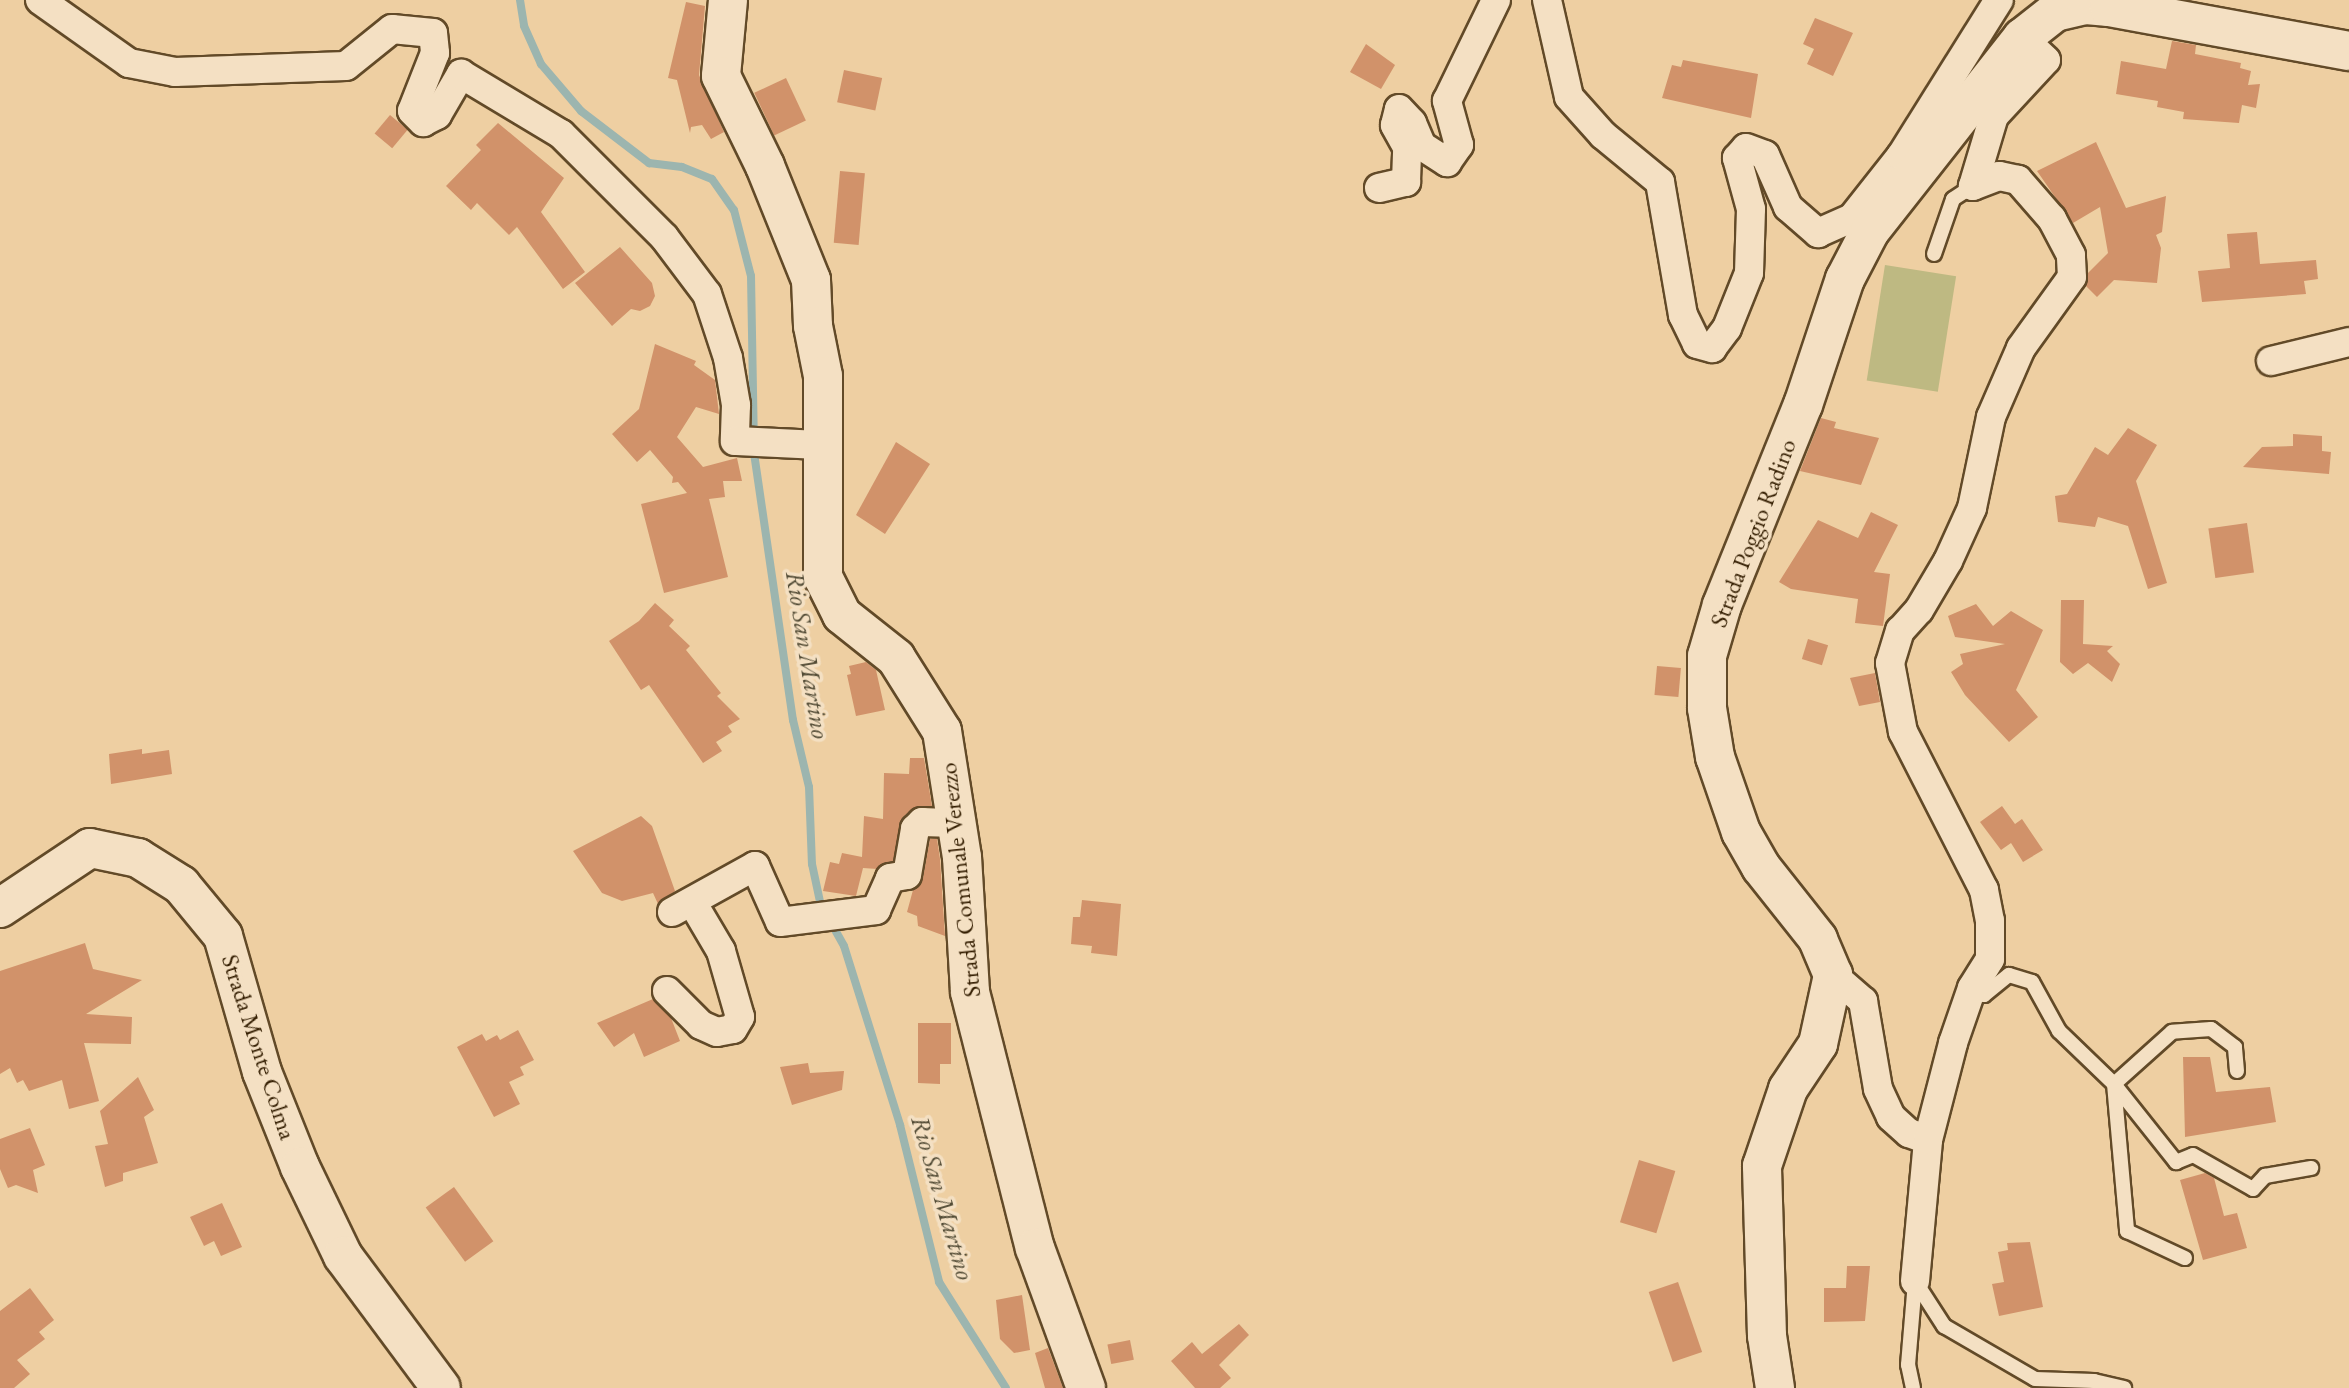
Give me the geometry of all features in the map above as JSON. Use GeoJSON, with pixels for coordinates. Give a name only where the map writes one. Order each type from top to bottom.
{"type":"FeatureCollection","features":[{"type":"Feature","properties":{"kind":"street"},"geometry":{"type":"LineString","coordinates":[[40,0],[129,63],[175,72],[346,66],[392,29],[433,33],[435,53],[412,111],[423,122],[437,115],[461,74],[561,134],[656,228],[707,294],[728,358],[736,405],[735,441],[741,444],[771,442],[821,445]]}},
{"type":"Feature","properties":{"kind":"street","name":"Strada Comunale Verezzo"},"geometry":{"type":"LineString","coordinates":[[728,0],[721,76],[765,166],[811,280],[813,326],[823,376],[823,577],[842,615],[896,658],[926,700],[942,731],[954,808],[970,992],[1035,1248],[1086,1388]]}},
{"type":"Feature","properties":{"kind":"street"},"geometry":{"type":"LineString","coordinates":[[1379,188],[1406,182],[1407,147],[1395,125],[1399,109],[1412,123],[1422,146],[1447,162],[1459,145],[1447,101],[1496,0]]}},
{"type":"Feature","properties":{"kind":"street"},"geometry":{"type":"LineString","coordinates":[[1547,0],[1569,97],[1603,135],[1660,182],[1682,315],[1697,344],[1712,348],[1727,328],[1749,273],[1751,209],[1737,158],[1746,148],[1765,155],[1788,206],[1818,233],[1852,218],[1907,168],[1999,0]]}},
{"type":"Feature","properties":{"kind":"street","name":"Strada Poggio Radino"},"geometry":{"type":"LineString","coordinates":[[1833,975],[1818,939],[1761,867],[1741,832],[1715,757],[1707,708],[1707,656],[1722,605],[1803,405],[1845,279],[1870,231],[1907,168],[2022,38],[2043,18],[2086,5],[2349,51]]}},
{"type":"Feature","properties":{"kind":"street"},"geometry":{"type":"LineString","coordinates":[[1973,186],[1994,116],[2046,60],[2022,38]]}},
{"type":"Feature","properties":{"kind":"street"},"geometry":{"type":"LineString","coordinates":[[1916,1281],[1928,1140],[1972,988],[1990,958],[1990,921],[1984,890],[1903,732],[1890,663],[1900,631],[1919,610],[1948,561],[1972,508],[1991,417],[2021,348],[2072,277],[2071,255],[2052,219],[2018,180],[1999,176],[1973,186]]}},
{"type":"Feature","properties":{"kind":"street"},"geometry":{"type":"LineString","coordinates":[[2271,361],[2349,342]]}},
{"type":"Feature","properties":{"kind":"street"},"geometry":{"type":"LineString","coordinates":[[667,991],[701,1025],[717,1032],[733,1029],[740,1017],[721,951],[682,907],[755,866],[780,922],[876,909],[890,878],[907,875],[915,829],[922,822],[947,822],[954,808]]}},
{"type":"Feature","properties":{"kind":"street","name":"Strada Monte Colma"},"geometry":{"type":"LineString","coordinates":[[0,908],[90,848],[138,858],[181,886],[223,936],[262,1072],[300,1167],[343,1256],[441,1388]]}},
{"type":"Feature","properties":{"kind":"street"},"geometry":{"type":"LineString","coordinates":[[1775,1388],[1767,1336],[1762,1166],[1788,1089],[1818,1044],[1833,975],[1863,1000],[1878,1089],[1891,1117],[1909,1133],[1928,1140]]}},
{"type":"Feature","properties":{"kind":"lane"},"geometry":{"type":"LineString","coordinates":[[1934,254],[1953,199],[1973,186]]}},
{"type":"Feature","properties":{"kind":"lane"},"geometry":{"type":"LineString","coordinates":[[1972,988],[1984,995],[2010,975],[2032,982],[2059,1031],[2114,1084],[2176,1162],[2193,1155],[2253,1189],[2266,1175],[2311,1168]]}},
{"type":"Feature","properties":{"kind":"lane"},"geometry":{"type":"LineString","coordinates":[[2114,1084],[2172,1032],[2211,1029],[2235,1047],[2237,1071]]}},
{"type":"Feature","properties":{"kind":"lane"},"geometry":{"type":"LineString","coordinates":[[2114,1084],[2127,1231],[2185,1258]]}},
{"type":"Feature","properties":{"kind":"lane"},"geometry":{"type":"LineString","coordinates":[[1913,1388],[1908,1365],[1916,1281]]}},
{"type":"Feature","properties":{"kind":"lane"},"geometry":{"type":"LineString","coordinates":[[1916,1281],[1944,1326],[2035,1380],[2094,1381],[2124,1388]]}},
{"type":"Feature","properties":{"kind":"shaded area"},"geometry":{"type":"Polygon","coordinates":[[[1885,265],[1956,276],[1938,392],[1867,381],[1885,265]]]}},
{"type":"Feature","properties":{"kind":"building"},"geometry":{"type":"Polygon","coordinates":[[[686,2],[705,6],[699,75],[724,132],[711,139],[702,125],[691,127],[690,133],[677,80],[668,78],[686,2]]]}},
{"type":"Feature","properties":{"kind":"building"},"geometry":{"type":"Polygon","coordinates":[[[1815,18],[1853,33],[1833,76],[1807,64],[1814,49],[1803,44],[1815,18]]]}},
{"type":"Feature","properties":{"kind":"building"},"geometry":{"type":"Polygon","coordinates":[[[2172,41],[2196,45],[2195,54],[2241,63],[2240,68],[2251,71],[2248,85],[2260,84],[2256,108],[2242,105],[2239,123],[2183,119],[2184,112],[2157,107],[2158,101],[2116,94],[2121,61],[2166,69],[2172,41]]]}},
{"type":"Feature","properties":{"kind":"building"},"geometry":{"type":"Polygon","coordinates":[[[1366,44],[1395,65],[1381,89],[1350,72],[1366,44]]]}},
{"type":"Feature","properties":{"kind":"building"},"geometry":{"type":"Polygon","coordinates":[[[1683,60],[1758,74],[1751,118],[1662,98],[1672,65],[1681,67],[1683,60]]]}},
{"type":"Feature","properties":{"kind":"building"},"geometry":{"type":"Polygon","coordinates":[[[844,70],[882,78],[875,110],[837,102],[844,70]]]}},
{"type":"Feature","properties":{"kind":"building"},"geometry":{"type":"Polygon","coordinates":[[[786,78],[806,121],[774,135],[754,93],[786,78]]]}},
{"type":"Feature","properties":{"kind":"building"},"geometry":{"type":"Polygon","coordinates":[[[390,115],[408,130],[392,148],[375,133],[390,115]]]}},
{"type":"Feature","properties":{"kind":"building"},"geometry":{"type":"Polygon","coordinates":[[[498,123],[564,178],[541,212],[585,272],[563,289],[517,227],[509,235],[477,203],[471,210],[446,186],[481,150],[476,145],[498,123]]]}},
{"type":"Feature","properties":{"kind":"building"},"geometry":{"type":"Polygon","coordinates":[[[2096,142],[2126,208],[2166,196],[2162,232],[2156,235],[2161,248],[2157,283],[2114,280],[2097,297],[2086,286],[2088,273],[2108,253],[2100,207],[2073,223],[2037,171],[2096,142]]]}},
{"type":"Feature","properties":{"kind":"building"},"geometry":{"type":"Polygon","coordinates":[[[840,171],[865,173],[859,245],[834,243],[840,171]]]}},
{"type":"Feature","properties":{"kind":"building"},"geometry":{"type":"Polygon","coordinates":[[[2257,232],[2260,264],[2316,260],[2318,279],[2304,281],[2306,294],[2202,302],[2198,271],[2230,268],[2227,234],[2257,232]]]}},
{"type":"Feature","properties":{"kind":"building"},"geometry":{"type":"Polygon","coordinates":[[[620,247],[652,283],[655,296],[650,306],[640,311],[631,309],[612,326],[575,283],[620,247]]]}},
{"type":"Feature","properties":{"kind":"building"},"geometry":{"type":"Polygon","coordinates":[[[655,344],[696,361],[694,365],[715,380],[719,414],[696,407],[677,437],[703,467],[737,458],[742,481],[723,481],[725,497],[709,499],[728,577],[664,593],[641,504],[687,493],[678,482],[672,483],[673,477],[650,450],[637,462],[612,434],[639,409],[655,344]]]}},
{"type":"Feature","properties":{"kind":"building"},"geometry":{"type":"Polygon","coordinates":[[[1821,418],[1836,422],[1834,428],[1879,438],[1861,485],[1800,471],[1821,418]]]}},
{"type":"Feature","properties":{"kind":"building"},"geometry":{"type":"Polygon","coordinates":[[[2128,428],[2157,445],[2136,481],[2167,583],[2148,589],[2128,526],[2098,517],[2095,527],[2058,522],[2055,496],[2067,494],[2095,447],[2108,455],[2128,428]]]}},
{"type":"Feature","properties":{"kind":"building"},"geometry":{"type":"Polygon","coordinates":[[[2293,434],[2322,436],[2322,451],[2331,452],[2329,474],[2243,467],[2262,447],[2293,446],[2293,434]]]}},
{"type":"Feature","properties":{"kind":"building"},"geometry":{"type":"Polygon","coordinates":[[[896,442],[930,464],[885,534],[856,515],[896,442]]]}},
{"type":"Feature","properties":{"kind":"building"},"geometry":{"type":"Polygon","coordinates":[[[1871,512],[1898,525],[1874,572],[1890,574],[1883,626],[1855,623],[1858,599],[1791,589],[1779,582],[1818,520],[1858,538],[1871,512]]]}},
{"type":"Feature","properties":{"kind":"building"},"geometry":{"type":"Polygon","coordinates":[[[2247,523],[2254,573],[2215,578],[2208,528],[2247,523]]]}},
{"type":"Feature","properties":{"kind":"building"},"geometry":{"type":"Polygon","coordinates":[[[2061,600],[2084,600],[2083,644],[2113,646],[2107,651],[2120,664],[2112,682],[2088,663],[2073,674],[2060,662],[2061,600]]]}},
{"type":"Feature","properties":{"kind":"building"},"geometry":{"type":"Polygon","coordinates":[[[655,603],[674,620],[669,626],[690,646],[686,650],[721,693],[717,696],[740,719],[728,726],[732,732],[716,742],[722,751],[703,763],[649,685],[641,690],[609,641],[639,621],[655,603]]]}},
{"type":"Feature","properties":{"kind":"building"},"geometry":{"type":"Polygon","coordinates":[[[1976,604],[1993,626],[2011,611],[2043,630],[2016,690],[2038,717],[2009,742],[1965,695],[1951,672],[1963,664],[1960,654],[2005,644],[1955,637],[1948,616],[1976,604]]]}},
{"type":"Feature","properties":{"kind":"building"},"geometry":{"type":"Polygon","coordinates":[[[1808,639],[1828,645],[1822,665],[1802,659],[1808,639]]]}},
{"type":"Feature","properties":{"kind":"building"},"geometry":{"type":"Polygon","coordinates":[[[866,662],[876,670],[885,710],[856,716],[847,675],[851,674],[849,666],[866,662]]]}},
{"type":"Feature","properties":{"kind":"building"},"geometry":{"type":"Polygon","coordinates":[[[1657,666],[1681,668],[1678,697],[1654,695],[1657,666]]]}},
{"type":"Feature","properties":{"kind":"building"},"geometry":{"type":"Polygon","coordinates":[[[1875,673],[1880,702],[1859,706],[1850,678],[1875,673]]]}},
{"type":"Feature","properties":{"kind":"building"},"geometry":{"type":"Polygon","coordinates":[[[142,749],[142,754],[169,750],[172,774],[111,784],[109,754],[142,749]]]}},
{"type":"Feature","properties":{"kind":"building"},"geometry":{"type":"Polygon","coordinates":[[[910,758],[924,758],[932,806],[915,807],[903,817],[893,861],[877,869],[863,868],[856,896],[823,891],[830,862],[839,864],[842,853],[862,857],[864,816],[883,819],[884,773],[909,774],[910,758]]]}},
{"type":"Feature","properties":{"kind":"building"},"geometry":{"type":"Polygon","coordinates":[[[2002,806],[2015,824],[2022,819],[2043,850],[2023,862],[2011,843],[2001,850],[1980,822],[2002,806]]]}},
{"type":"Feature","properties":{"kind":"building"},"geometry":{"type":"Polygon","coordinates":[[[641,816],[652,826],[675,891],[658,904],[653,893],[622,901],[602,893],[573,851],[641,816]]]}},
{"type":"Feature","properties":{"kind":"building"},"geometry":{"type":"Polygon","coordinates":[[[930,839],[937,839],[945,936],[918,926],[917,916],[907,912],[913,890],[923,878],[930,839]]]}},
{"type":"Feature","properties":{"kind":"building"},"geometry":{"type":"Polygon","coordinates":[[[1082,900],[1121,904],[1117,956],[1091,953],[1092,946],[1071,944],[1073,917],[1080,917],[1082,900]]]}},
{"type":"Feature","properties":{"kind":"building"},"geometry":{"type":"Polygon","coordinates":[[[85,943],[93,969],[142,980],[86,1014],[132,1017],[131,1044],[84,1043],[99,1101],[69,1109],[62,1080],[29,1091],[23,1080],[17,1083],[10,1068],[0,1074],[0,971],[85,943]]]}},
{"type":"Feature","properties":{"kind":"building"},"geometry":{"type":"Polygon","coordinates":[[[653,999],[671,1018],[680,1041],[644,1057],[634,1033],[614,1047],[597,1023],[653,999]]]}},
{"type":"Feature","properties":{"kind":"building"},"geometry":{"type":"Polygon","coordinates":[[[918,1023],[951,1023],[951,1064],[940,1064],[940,1084],[918,1083],[918,1023]]]}},
{"type":"Feature","properties":{"kind":"building"},"geometry":{"type":"Polygon","coordinates":[[[518,1030],[534,1060],[520,1067],[524,1075],[509,1082],[520,1104],[494,1117],[457,1047],[482,1034],[486,1041],[497,1035],[500,1040],[518,1030]]]}},
{"type":"Feature","properties":{"kind":"building"},"geometry":{"type":"Polygon","coordinates":[[[2183,1057],[2210,1057],[2216,1092],[2270,1087],[2276,1122],[2185,1137],[2183,1057]]]}},
{"type":"Feature","properties":{"kind":"building"},"geometry":{"type":"Polygon","coordinates":[[[808,1063],[810,1073],[844,1071],[842,1090],[792,1105],[780,1067],[808,1063]]]}},
{"type":"Feature","properties":{"kind":"building"},"geometry":{"type":"Polygon","coordinates":[[[138,1077],[154,1110],[144,1117],[158,1163],[123,1173],[123,1181],[105,1187],[95,1146],[108,1144],[100,1111],[138,1077]]]}},
{"type":"Feature","properties":{"kind":"building"},"geometry":{"type":"Polygon","coordinates":[[[30,1128],[45,1165],[33,1170],[38,1193],[16,1185],[8,1188],[0,1169],[0,1139],[30,1128]]]}},
{"type":"Feature","properties":{"kind":"building"},"geometry":{"type":"Polygon","coordinates":[[[1639,1160],[1675,1171],[1656,1233],[1620,1222],[1639,1160]]]}},
{"type":"Feature","properties":{"kind":"building"},"geometry":{"type":"Polygon","coordinates":[[[2205,1173],[2214,1178],[2224,1216],[2237,1213],[2247,1248],[2203,1260],[2180,1180],[2205,1173]]]}},
{"type":"Feature","properties":{"kind":"building"},"geometry":{"type":"Polygon","coordinates":[[[454,1187],[493,1241],[465,1262],[426,1208],[454,1187]]]}},
{"type":"Feature","properties":{"kind":"building"},"geometry":{"type":"Polygon","coordinates":[[[222,1203],[242,1247],[221,1256],[214,1241],[204,1246],[190,1217],[222,1203]]]}},
{"type":"Feature","properties":{"kind":"building"},"geometry":{"type":"Polygon","coordinates":[[[2030,1242],[2043,1307],[1999,1316],[1992,1284],[2004,1282],[1998,1252],[2008,1250],[2007,1243],[2030,1242]]]}},
{"type":"Feature","properties":{"kind":"building"},"geometry":{"type":"Polygon","coordinates":[[[1847,1266],[1870,1266],[1865,1321],[1824,1322],[1824,1288],[1846,1288],[1847,1266]]]}},
{"type":"Feature","properties":{"kind":"building"},"geometry":{"type":"Polygon","coordinates":[[[1678,1282],[1702,1352],[1673,1362],[1649,1292],[1678,1282]]]}},
{"type":"Feature","properties":{"kind":"building"},"geometry":{"type":"Polygon","coordinates":[[[30,1288],[54,1320],[39,1332],[45,1339],[17,1360],[30,1374],[14,1388],[0,1388],[0,1311],[30,1288]]]}},
{"type":"Feature","properties":{"kind":"building"},"geometry":{"type":"Polygon","coordinates":[[[1022,1295],[1030,1350],[1014,1353],[1000,1339],[996,1300],[1022,1295]]]}},
{"type":"Feature","properties":{"kind":"building"},"geometry":{"type":"Polygon","coordinates":[[[1239,1324],[1249,1335],[1219,1365],[1231,1378],[1220,1388],[1195,1388],[1171,1361],[1192,1342],[1202,1354],[1239,1324]]]}},
{"type":"Feature","properties":{"kind":"building"},"geometry":{"type":"Polygon","coordinates":[[[1130,1340],[1134,1360],[1111,1364],[1107,1344],[1130,1340]]]}},
{"type":"Feature","properties":{"kind":"building"},"geometry":{"type":"Polygon","coordinates":[[[1048,1348],[1063,1388],[1045,1388],[1035,1353],[1048,1348]]]}},
{"type":"Feature","properties":{"kind":"waterway","name":"Rio San Martino"},"geometry":{"type":"LineString","coordinates":[[520,0],[524,26],[541,64],[581,111],[649,163],[682,167],[712,179],[734,210],[751,276],[754,453],[793,720],[809,787],[812,864],[820,903],[844,946],[900,1125],[939,1282],[1006,1388]]}}]}
